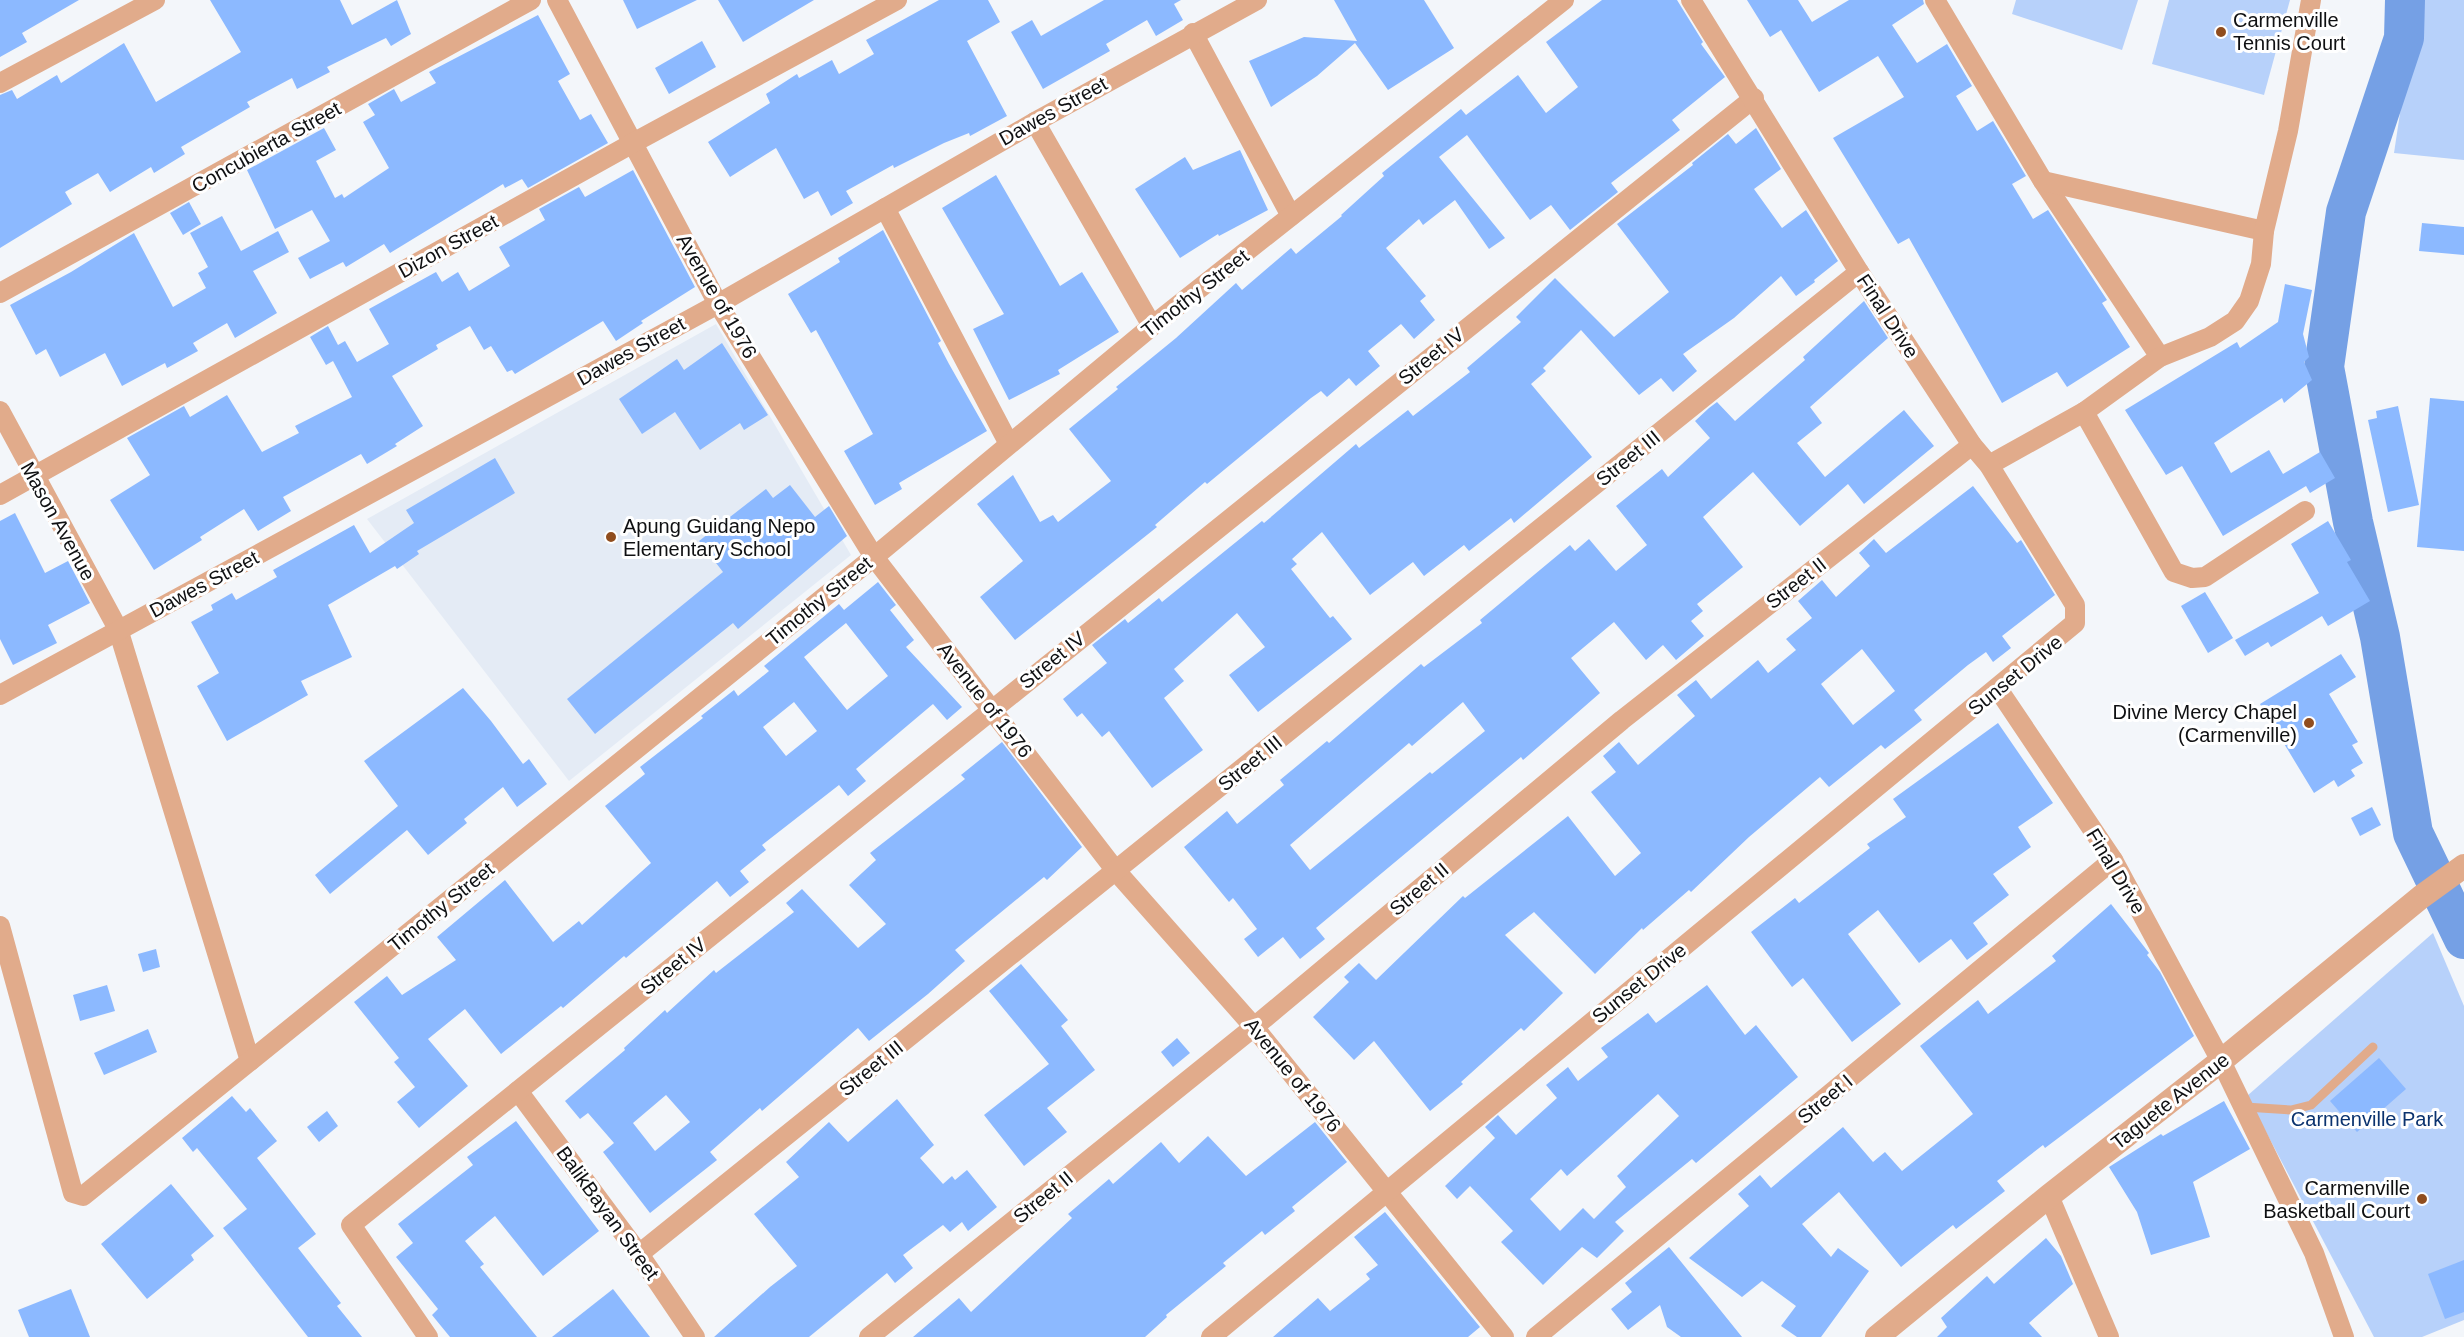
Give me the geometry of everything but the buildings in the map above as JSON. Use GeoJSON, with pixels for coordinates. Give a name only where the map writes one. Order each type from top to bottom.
{"type":"FeatureCollection","features":[{"type":"Feature","properties":{"kind":"street"},"geometry":{"type":"LineString","coordinates":[[0,83],[155,0]]}},
{"type":"Feature","properties":{"kind":"street","name":"Concubierta Street"},"geometry":{"type":"LineString","coordinates":[[0,293],[531,0]]}},
{"type":"Feature","properties":{"kind":"street","name":"Avenue of 1976"},"geometry":{"type":"LineString","coordinates":[[557,0],[718,304],[874,557],[1116,871],[1254,1027],[1387,1189],[1504,1337]]}},
{"type":"Feature","properties":{"kind":"street","name":"Dizon Street"},"geometry":{"type":"LineString","coordinates":[[0,495],[633,143],[897,0]]}},
{"type":"Feature","properties":{"kind":"street","name":"Dawes Street"},"geometry":{"type":"LineString","coordinates":[[0,695],[718,304],[1035,122],[1193,33],[1257,0]]}},
{"type":"Feature","properties":{"kind":"street","name":"Timothy Street"},"geometry":{"type":"LineString","coordinates":[[0,926],[73,1193],[83,1196],[874,557],[1152,326],[1564,0]]}},
{"type":"Feature","properties":{"kind":"street","name":"Final Drive"},"geometry":{"type":"LineString","coordinates":[[1691,0],[1754,98],[1859,272],[1972,445],[1989,465],[2075,605],[2074,624],[2069,631]]}},
{"type":"Feature","properties":{"kind":"street"},"geometry":{"type":"LineString","coordinates":[[1935,0],[2043,181],[2160,357]]}},
{"type":"Feature","properties":{"kind":"street"},"geometry":{"type":"LineString","coordinates":[[1989,465],[2084,412],[2160,357],[2210,337],[2235,321],[2249,302],[2258,273],[2264,231],[2288,131],[2311,0]]}},
{"type":"Feature","properties":{"kind":"street"},"geometry":{"type":"LineString","coordinates":[[1193,33],[1291,216]]}},
{"type":"Feature","properties":{"kind":"street","name":"Street IV"},"geometry":{"type":"LineString","coordinates":[[428,1337],[351,1225],[1754,98]]}},
{"type":"Feature","properties":{"kind":"street"},"geometry":{"type":"LineString","coordinates":[[1035,122],[1152,326]]}},
{"type":"Feature","properties":{"kind":"street"},"geometry":{"type":"LineString","coordinates":[[2043,181],[2264,231]]}},
{"type":"Feature","properties":{"kind":"street"},"geometry":{"type":"LineString","coordinates":[[885,208],[1010,444]]}},
{"type":"Feature","properties":{"kind":"street","name":"Street III"},"geometry":{"type":"LineString","coordinates":[[639,1254],[1859,272]]}},
{"type":"Feature","properties":{"kind":"street","name":"Mason Avenue"},"geometry":{"type":"LineString","coordinates":[[0,411],[33,476],[118,629],[250,1061]]}},
{"type":"Feature","properties":{"kind":"street"},"geometry":{"type":"LineString","coordinates":[[2084,412],[2174,572],[2192,578],[2205,577],[2305,511]]}},
{"type":"Feature","properties":{"kind":"street","name":"Street II"},"geometry":{"type":"LineString","coordinates":[[869,1337],[1254,1027],[1622,720],[1972,445]]}},
{"type":"Feature","properties":{"kind":"street","name":"Sunset Drive"},"geometry":{"type":"LineString","coordinates":[[1210,1337],[1387,1189],[2069,631]]}},
{"type":"Feature","properties":{"kind":"street","name":"Final Drive"},"geometry":{"type":"LineString","coordinates":[[1998,689],[2113,860],[2221,1061],[2314,1253],[2344,1337]]}},
{"type":"Feature","properties":{"kind":"street","name":"Street I"},"geometry":{"type":"LineString","coordinates":[[1536,1337],[2113,860]]}},
{"type":"Feature","properties":{"kind":"street","name":"Taguete Avenue"},"geometry":{"type":"LineString","coordinates":[[1877,1337],[2421,897],[2464,866]]}},
{"type":"Feature","properties":{"kind":"street","name":"BalikBayan Street"},"geometry":{"type":"LineString","coordinates":[[518,1091],[639,1254],[696,1337]]}},
{"type":"Feature","properties":{"kind":"street"},"geometry":{"type":"LineString","coordinates":[[2049,1196],[2109,1337]]}},
{"type":"Feature","properties":{"kind":"lane"},"geometry":{"type":"LineString","coordinates":[[2242,1107],[2291,1110],[2311,1105],[2373,1047]]}},
{"type":"Feature","properties":{"kind":"shaded area","name":"Apung Guidang Nepo Elementary School"},"geometry":{"type":"Polygon","coordinates":[[[716,324],[851,555],[569,781],[367,519],[716,324]]]}},
{"type":"Feature","properties":{"kind":"green space"},"geometry":{"type":"Polygon","coordinates":[[[2016,0],[2138,0],[2122,50],[2012,14],[2016,0]]]}},
{"type":"Feature","properties":{"kind":"green space","name":"Carmenville Tennis Court"},"geometry":{"type":"Polygon","coordinates":[[[2169,0],[2290,0],[2264,95],[2152,64],[2169,0]]]}},
{"type":"Feature","properties":{"kind":"green space"},"geometry":{"type":"Polygon","coordinates":[[[2417,0],[2464,0],[2464,160],[2394,153],[2417,0]]]}},
{"type":"Feature","properties":{"kind":"green space","name":"Carmenville Park"},"geometry":{"type":"Polygon","coordinates":[[[2433,933],[2464,1006],[2464,1320],[2422,1337],[2374,1337],[2247,1096],[2433,933]]]}},
{"type":"Feature","properties":{"kind":"waterway"},"geometry":{"type":"LineString","coordinates":[[2405,0],[2404,38],[2346,212],[2324,367],[2353,522],[2380,637],[2413,833],[2464,939]]}},
{"type":"Feature","properties":{"kind":"place","name":"Carmenville Tennis Court"},"geometry":{"type":"Point","coordinates":[2221,32]}},
{"type":"Feature","properties":{"kind":"place","name":"Apung Guidang Nepo Elementary School"},"geometry":{"type":"Point","coordinates":[611,537]}},
{"type":"Feature","properties":{"kind":"place","name":"Divine Mercy Chapel (Carmenville)"},"geometry":{"type":"Point","coordinates":[2309,723]}},
{"type":"Feature","properties":{"kind":"place","name":"Carmenville Basketball Court"},"geometry":{"type":"Point","coordinates":[2422,1199]}}]}
